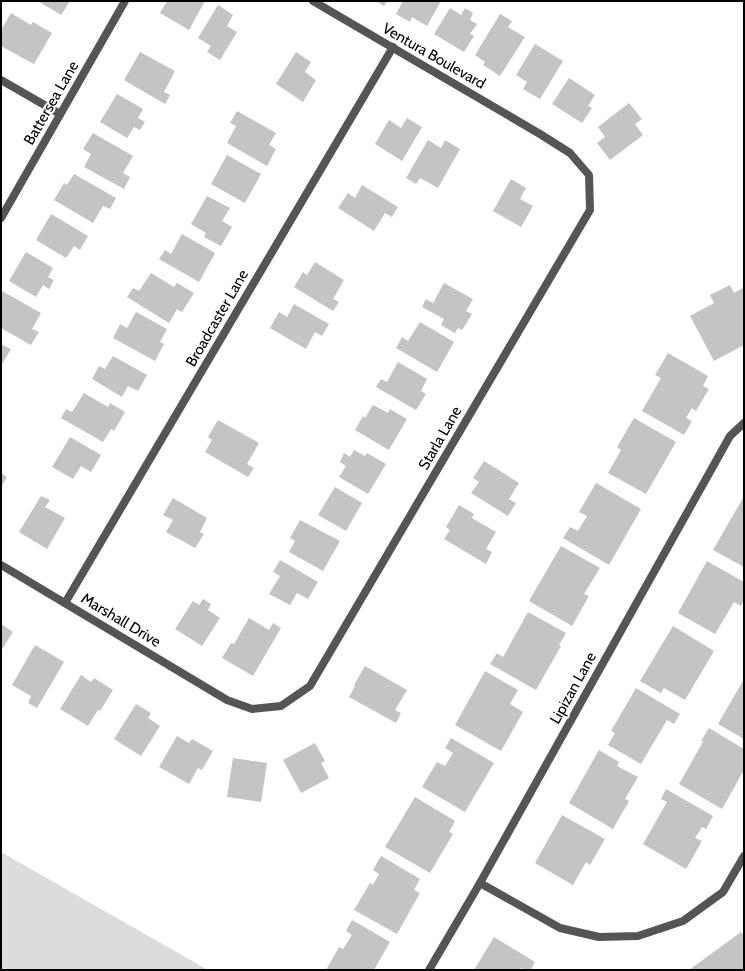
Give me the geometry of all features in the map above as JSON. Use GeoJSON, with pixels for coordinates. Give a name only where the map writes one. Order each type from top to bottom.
{"type":"FeatureCollection","features":[{"type":"Feature","properties":{"kind":"street","name":"Battersea Lane"},"geometry":{"type":"LineString","coordinates":[[1,218],[125,1]]}},
{"type":"Feature","properties":{"kind":"street","name":"Ventura Boulevard"},"geometry":{"type":"LineString","coordinates":[[313,1],[540,134]]}},
{"type":"Feature","properties":{"kind":"street","name":"Broadcaster Lane"},"geometry":{"type":"LineString","coordinates":[[65,603],[392,48]]}},
{"type":"Feature","properties":{"kind":"street"},"geometry":{"type":"LineString","coordinates":[[1,80],[60,114]]}},
{"type":"Feature","properties":{"kind":"street","name":"Starla Lane"},"geometry":{"type":"LineString","coordinates":[[227,700],[252,709],[281,706],[310,686],[590,210],[589,175],[570,153],[540,134]]}},
{"type":"Feature","properties":{"kind":"street","name":"Lipizan Lane"},"geometry":{"type":"LineString","coordinates":[[429,970],[480,883],[730,436],[744,423]]}},
{"type":"Feature","properties":{"kind":"street","name":"Marshall Drive"},"geometry":{"type":"LineString","coordinates":[[1,565],[227,700]]}},
{"type":"Feature","properties":{"kind":"street"},"geometry":{"type":"LineString","coordinates":[[480,883],[560,928],[600,937],[638,936],[683,921],[723,892],[744,856]]}},
{"type":"Feature","properties":{"kind":"shaded area"},"geometry":{"type":"Polygon","coordinates":[[[1,852],[208,970],[1,970],[1,852]]]}},
{"type":"Feature","properties":{"kind":"building"},"geometry":{"type":"Polygon","coordinates":[[[38,1],[70,1],[61,15],[38,1]]]}},
{"type":"Feature","properties":{"kind":"building"},"geometry":{"type":"Polygon","coordinates":[[[167,1],[205,1],[189,30],[160,13],[167,1]]]}},
{"type":"Feature","properties":{"kind":"building"},"geometry":{"type":"Polygon","coordinates":[[[376,1],[387,1],[384,6],[376,1]]]}},
{"type":"Feature","properties":{"kind":"building"},"geometry":{"type":"Polygon","coordinates":[[[403,1],[441,1],[427,26],[412,17],[410,22],[396,14],[403,1]]]}},
{"type":"Feature","properties":{"kind":"building"},"geometry":{"type":"Polygon","coordinates":[[[218,5],[233,15],[227,26],[237,32],[220,60],[207,52],[211,46],[198,38],[218,5]]]}},
{"type":"Feature","properties":{"kind":"building"},"geometry":{"type":"Polygon","coordinates":[[[450,8],[461,15],[465,8],[473,13],[470,20],[477,24],[470,34],[474,36],[464,52],[434,34],[450,8]]]}},
{"type":"Feature","properties":{"kind":"building"},"geometry":{"type":"Polygon","coordinates":[[[11,13],[31,25],[33,22],[52,33],[34,64],[1,46],[1,30],[11,13]]]}},
{"type":"Feature","properties":{"kind":"building"},"geometry":{"type":"Polygon","coordinates":[[[500,14],[512,21],[508,27],[525,37],[500,76],[483,65],[485,62],[475,55],[500,14]]]}},
{"type":"Feature","properties":{"kind":"building"},"geometry":{"type":"Polygon","coordinates":[[[535,44],[563,61],[540,99],[523,89],[527,82],[516,75],[535,44]]]}},
{"type":"Feature","properties":{"kind":"building"},"geometry":{"type":"Polygon","coordinates":[[[140,52],[175,71],[164,92],[170,95],[165,104],[124,80],[140,52]]]}},
{"type":"Feature","properties":{"kind":"building"},"geometry":{"type":"Polygon","coordinates":[[[296,52],[311,62],[305,72],[316,80],[303,102],[276,84],[296,52]]]}},
{"type":"Feature","properties":{"kind":"building"},"geometry":{"type":"Polygon","coordinates":[[[569,78],[595,95],[588,106],[592,108],[582,123],[552,104],[569,78]]]}},
{"type":"Feature","properties":{"kind":"building"},"geometry":{"type":"Polygon","coordinates":[[[117,94],[143,109],[138,118],[145,122],[140,130],[134,127],[127,138],[100,122],[117,94]]]}},
{"type":"Feature","properties":{"kind":"building"},"geometry":{"type":"Polygon","coordinates":[[[629,103],[642,119],[635,124],[643,135],[610,160],[597,143],[605,137],[598,127],[629,103]]]}},
{"type":"Feature","properties":{"kind":"building"},"geometry":{"type":"Polygon","coordinates":[[[237,111],[276,133],[269,145],[276,149],[267,166],[227,143],[236,126],[230,123],[237,111]]]}},
{"type":"Feature","properties":{"kind":"building"},"geometry":{"type":"Polygon","coordinates":[[[407,118],[422,127],[402,161],[375,144],[389,120],[401,128],[407,118]]]}},
{"type":"Feature","properties":{"kind":"building"},"geometry":{"type":"Polygon","coordinates":[[[93,133],[133,156],[123,173],[130,177],[124,189],[84,167],[91,154],[83,149],[93,133]]]}},
{"type":"Feature","properties":{"kind":"building"},"geometry":{"type":"Polygon","coordinates":[[[428,140],[441,148],[445,140],[460,149],[438,188],[420,178],[416,184],[406,178],[428,140]]]}},
{"type":"Feature","properties":{"kind":"building"},"geometry":{"type":"Polygon","coordinates":[[[227,155],[261,174],[245,203],[211,184],[227,155]]]}},
{"type":"Feature","properties":{"kind":"building"},"geometry":{"type":"Polygon","coordinates":[[[74,174],[116,198],[110,209],[103,206],[93,223],[54,200],[64,183],[67,185],[74,174]]]}},
{"type":"Feature","properties":{"kind":"building"},"geometry":{"type":"Polygon","coordinates":[[[511,179],[526,188],[520,199],[533,206],[521,227],[493,211],[511,179]]]}},
{"type":"Feature","properties":{"kind":"building"},"geometry":{"type":"Polygon","coordinates":[[[362,185],[398,207],[392,217],[385,213],[374,231],[338,208],[348,193],[355,198],[362,185]]]}},
{"type":"Feature","properties":{"kind":"building"},"geometry":{"type":"Polygon","coordinates":[[[207,196],[230,208],[222,221],[232,227],[221,246],[204,237],[206,233],[191,224],[207,196]]]}},
{"type":"Feature","properties":{"kind":"building"},"geometry":{"type":"Polygon","coordinates":[[[51,214],[88,236],[80,250],[74,246],[66,258],[36,240],[51,214]]]}},
{"type":"Feature","properties":{"kind":"building"},"geometry":{"type":"Polygon","coordinates":[[[182,234],[215,253],[199,282],[159,259],[165,250],[171,254],[182,234]]]}},
{"type":"Feature","properties":{"kind":"building"},"geometry":{"type":"Polygon","coordinates":[[[26,252],[53,268],[48,277],[54,280],[49,289],[43,285],[36,297],[9,281],[26,252]]]}},
{"type":"Feature","properties":{"kind":"building"},"geometry":{"type":"Polygon","coordinates":[[[315,262],[344,280],[333,299],[339,302],[333,311],[294,287],[303,272],[307,275],[315,262]]]}},
{"type":"Feature","properties":{"kind":"building"},"geometry":{"type":"Polygon","coordinates":[[[151,273],[174,287],[177,283],[194,293],[182,312],[177,309],[169,323],[127,297],[133,288],[139,291],[151,273]]]}},
{"type":"Feature","properties":{"kind":"building"},"geometry":{"type":"Polygon","coordinates":[[[444,283],[473,299],[466,311],[472,314],[462,330],[458,328],[455,333],[441,325],[444,319],[422,307],[426,299],[433,303],[444,283]]]}},
{"type":"Feature","properties":{"kind":"building"},"geometry":{"type":"Polygon","coordinates":[[[730,285],[734,293],[743,288],[744,290],[744,345],[714,361],[690,316],[714,303],[710,295],[730,285]]]}},
{"type":"Feature","properties":{"kind":"building"},"geometry":{"type":"Polygon","coordinates":[[[2,291],[41,313],[32,329],[39,332],[31,345],[1,328],[2,291]]]}},
{"type":"Feature","properties":{"kind":"building"},"geometry":{"type":"Polygon","coordinates":[[[294,304],[329,324],[322,336],[315,332],[306,349],[270,328],[279,312],[287,317],[294,304]]]}},
{"type":"Feature","properties":{"kind":"building"},"geometry":{"type":"Polygon","coordinates":[[[136,312],[167,329],[160,342],[164,344],[155,361],[113,338],[120,324],[127,328],[136,312]]]}},
{"type":"Feature","properties":{"kind":"building"},"geometry":{"type":"Polygon","coordinates":[[[420,322],[454,342],[437,372],[396,348],[402,337],[408,341],[420,322]]]}},
{"type":"Feature","properties":{"kind":"building"},"geometry":{"type":"Polygon","coordinates":[[[1,344],[11,349],[1,366],[1,344]]]}},
{"type":"Feature","properties":{"kind":"building"},"geometry":{"type":"Polygon","coordinates":[[[668,353],[708,376],[703,386],[709,389],[696,411],[692,408],[686,418],[692,421],[684,435],[642,411],[661,378],[655,375],[668,353]]]}},
{"type":"Feature","properties":{"kind":"building"},"geometry":{"type":"Polygon","coordinates":[[[113,356],[147,375],[138,391],[128,386],[122,397],[92,379],[99,366],[105,369],[113,356]]]}},
{"type":"Feature","properties":{"kind":"building"},"geometry":{"type":"Polygon","coordinates":[[[398,362],[427,379],[421,391],[426,394],[416,410],[376,387],[381,379],[387,382],[398,362]]]}},
{"type":"Feature","properties":{"kind":"building"},"geometry":{"type":"Polygon","coordinates":[[[84,393],[108,407],[110,403],[125,412],[114,431],[111,429],[103,442],[61,418],[66,409],[72,412],[84,393]]]}},
{"type":"Feature","properties":{"kind":"building"},"geometry":{"type":"Polygon","coordinates":[[[373,405],[388,413],[390,409],[407,419],[389,450],[355,430],[363,416],[365,418],[373,405]]]}},
{"type":"Feature","properties":{"kind":"building"},"geometry":{"type":"Polygon","coordinates":[[[634,418],[676,442],[646,494],[608,473],[621,450],[617,447],[634,418]]]}},
{"type":"Feature","properties":{"kind":"building"},"geometry":{"type":"Polygon","coordinates":[[[218,420],[259,443],[247,464],[254,468],[248,477],[205,452],[212,440],[208,437],[218,420]]]}},
{"type":"Feature","properties":{"kind":"building"},"geometry":{"type":"Polygon","coordinates":[[[70,437],[101,455],[91,472],[81,466],[73,479],[52,467],[70,437]]]}},
{"type":"Feature","properties":{"kind":"building"},"geometry":{"type":"Polygon","coordinates":[[[354,450],[365,456],[367,453],[386,464],[368,494],[339,477],[346,466],[340,462],[344,453],[350,457],[354,450]]]}},
{"type":"Feature","properties":{"kind":"building"},"geometry":{"type":"Polygon","coordinates":[[[484,461],[519,483],[509,499],[516,503],[508,516],[471,493],[479,482],[473,478],[484,461]]]}},
{"type":"Feature","properties":{"kind":"building"},"geometry":{"type":"Polygon","coordinates":[[[1,473],[7,477],[1,487],[1,473]]]}},
{"type":"Feature","properties":{"kind":"building"},"geometry":{"type":"Polygon","coordinates":[[[596,483],[641,509],[609,565],[563,538],[570,527],[578,531],[587,516],[579,512],[596,483]]]}},
{"type":"Feature","properties":{"kind":"building"},"geometry":{"type":"Polygon","coordinates":[[[335,487],[362,503],[346,531],[318,515],[335,487]]]}},
{"type":"Feature","properties":{"kind":"building"},"geometry":{"type":"Polygon","coordinates":[[[41,496],[50,500],[45,507],[65,518],[47,549],[19,532],[41,496]]]}},
{"type":"Feature","properties":{"kind":"building"},"geometry":{"type":"Polygon","coordinates":[[[744,496],[744,567],[713,550],[744,496]]]}},
{"type":"Feature","properties":{"kind":"building"},"geometry":{"type":"Polygon","coordinates":[[[173,498],[207,518],[200,532],[204,534],[195,548],[166,532],[173,520],[163,515],[173,498]]]}},
{"type":"Feature","properties":{"kind":"building"},"geometry":{"type":"Polygon","coordinates":[[[459,505],[474,514],[472,518],[496,532],[486,549],[492,552],[486,564],[444,539],[450,530],[446,527],[459,505]]]}},
{"type":"Feature","properties":{"kind":"building"},"geometry":{"type":"Polygon","coordinates":[[[300,520],[340,541],[323,571],[289,552],[295,541],[290,538],[300,520]]]}},
{"type":"Feature","properties":{"kind":"building"},"geometry":{"type":"Polygon","coordinates":[[[561,546],[600,568],[584,594],[589,596],[572,626],[529,601],[561,546]]]}},
{"type":"Feature","properties":{"kind":"building"},"geometry":{"type":"Polygon","coordinates":[[[280,560],[318,582],[308,599],[297,593],[290,605],[269,594],[280,576],[273,572],[280,560]]]}},
{"type":"Feature","properties":{"kind":"building"},"geometry":{"type":"Polygon","coordinates":[[[707,561],[744,582],[744,600],[741,606],[734,602],[715,634],[678,613],[707,561]]]}},
{"type":"Feature","properties":{"kind":"building"},"geometry":{"type":"Polygon","coordinates":[[[203,599],[211,604],[208,610],[220,618],[202,646],[175,629],[193,601],[199,605],[203,599]]]}},
{"type":"Feature","properties":{"kind":"building"},"geometry":{"type":"Polygon","coordinates":[[[528,612],[566,633],[559,645],[561,646],[536,690],[490,664],[497,653],[503,657],[528,612]]]}},
{"type":"Feature","properties":{"kind":"building"},"geometry":{"type":"Polygon","coordinates":[[[249,618],[269,630],[273,623],[281,628],[253,676],[222,658],[231,643],[234,644],[249,618]]]}},
{"type":"Feature","properties":{"kind":"building"},"geometry":{"type":"Polygon","coordinates":[[[1,624],[13,632],[1,651],[1,624]]]}},
{"type":"Feature","properties":{"kind":"building"},"geometry":{"type":"Polygon","coordinates":[[[673,626],[714,651],[685,700],[664,688],[661,693],[640,681],[673,626]]]}},
{"type":"Feature","properties":{"kind":"building"},"geometry":{"type":"Polygon","coordinates":[[[35,645],[64,662],[37,708],[28,703],[31,696],[12,685],[35,645]]]}},
{"type":"Feature","properties":{"kind":"building"},"geometry":{"type":"Polygon","coordinates":[[[365,666],[407,690],[395,710],[401,713],[396,723],[349,697],[365,666]]]}},
{"type":"Feature","properties":{"kind":"building"},"geometry":{"type":"Polygon","coordinates":[[[485,671],[518,690],[510,704],[523,712],[501,751],[455,725],[485,671]]]}},
{"type":"Feature","properties":{"kind":"building"},"geometry":{"type":"Polygon","coordinates":[[[81,675],[91,682],[94,678],[113,690],[100,711],[98,710],[88,726],[60,709],[81,675]]]}},
{"type":"Feature","properties":{"kind":"building"},"geometry":{"type":"Polygon","coordinates":[[[744,679],[744,739],[718,724],[744,679]]]}},
{"type":"Feature","properties":{"kind":"building"},"geometry":{"type":"Polygon","coordinates":[[[636,688],[680,714],[674,724],[667,720],[641,764],[608,745],[615,733],[611,731],[636,688]]]}},
{"type":"Feature","properties":{"kind":"building"},"geometry":{"type":"Polygon","coordinates":[[[136,704],[151,713],[148,718],[160,726],[141,756],[114,739],[136,704]]]}},
{"type":"Feature","properties":{"kind":"building"},"geometry":{"type":"Polygon","coordinates":[[[709,728],[744,749],[744,770],[722,809],[679,784],[703,742],[701,741],[709,728]]]}},
{"type":"Feature","properties":{"kind":"building"},"geometry":{"type":"Polygon","coordinates":[[[177,736],[189,743],[192,739],[213,751],[202,770],[198,768],[189,784],[159,767],[177,736]]]}},
{"type":"Feature","properties":{"kind":"building"},"geometry":{"type":"Polygon","coordinates":[[[451,738],[494,763],[465,812],[422,787],[437,762],[445,766],[453,753],[445,748],[451,738]]]}},
{"type":"Feature","properties":{"kind":"building"},"geometry":{"type":"Polygon","coordinates":[[[315,743],[325,761],[321,763],[329,778],[301,793],[283,760],[315,743]]]}},
{"type":"Feature","properties":{"kind":"building"},"geometry":{"type":"Polygon","coordinates":[[[599,750],[619,762],[617,766],[638,777],[625,799],[629,801],[613,829],[569,803],[599,750]]]}},
{"type":"Feature","properties":{"kind":"building"},"geometry":{"type":"Polygon","coordinates":[[[233,758],[267,763],[261,802],[227,797],[233,758]]]}},
{"type":"Feature","properties":{"kind":"building"},"geometry":{"type":"Polygon","coordinates":[[[666,789],[713,816],[706,829],[702,827],[695,838],[702,841],[686,869],[643,844],[667,802],[661,799],[666,789]]]}},
{"type":"Feature","properties":{"kind":"building"},"geometry":{"type":"Polygon","coordinates":[[[415,797],[455,821],[449,832],[453,834],[430,873],[385,847],[415,797]]]}},
{"type":"Feature","properties":{"kind":"building"},"geometry":{"type":"Polygon","coordinates":[[[562,815],[605,839],[590,865],[586,862],[573,885],[535,863],[562,815]]]}},
{"type":"Feature","properties":{"kind":"building"},"geometry":{"type":"Polygon","coordinates":[[[381,856],[420,879],[414,890],[420,893],[397,934],[354,910],[370,883],[373,885],[379,874],[373,870],[381,856]]]}},
{"type":"Feature","properties":{"kind":"building"},"geometry":{"type":"Polygon","coordinates":[[[352,920],[390,942],[374,970],[326,970],[339,947],[343,949],[352,935],[346,931],[352,920]]]}},
{"type":"Feature","properties":{"kind":"building"},"geometry":{"type":"Polygon","coordinates":[[[741,932],[744,936],[744,970],[689,970],[741,932]]]}},
{"type":"Feature","properties":{"kind":"building"},"geometry":{"type":"Polygon","coordinates":[[[494,937],[535,962],[531,970],[524,970],[521,968],[520,970],[474,970],[494,937]]]}}]}
